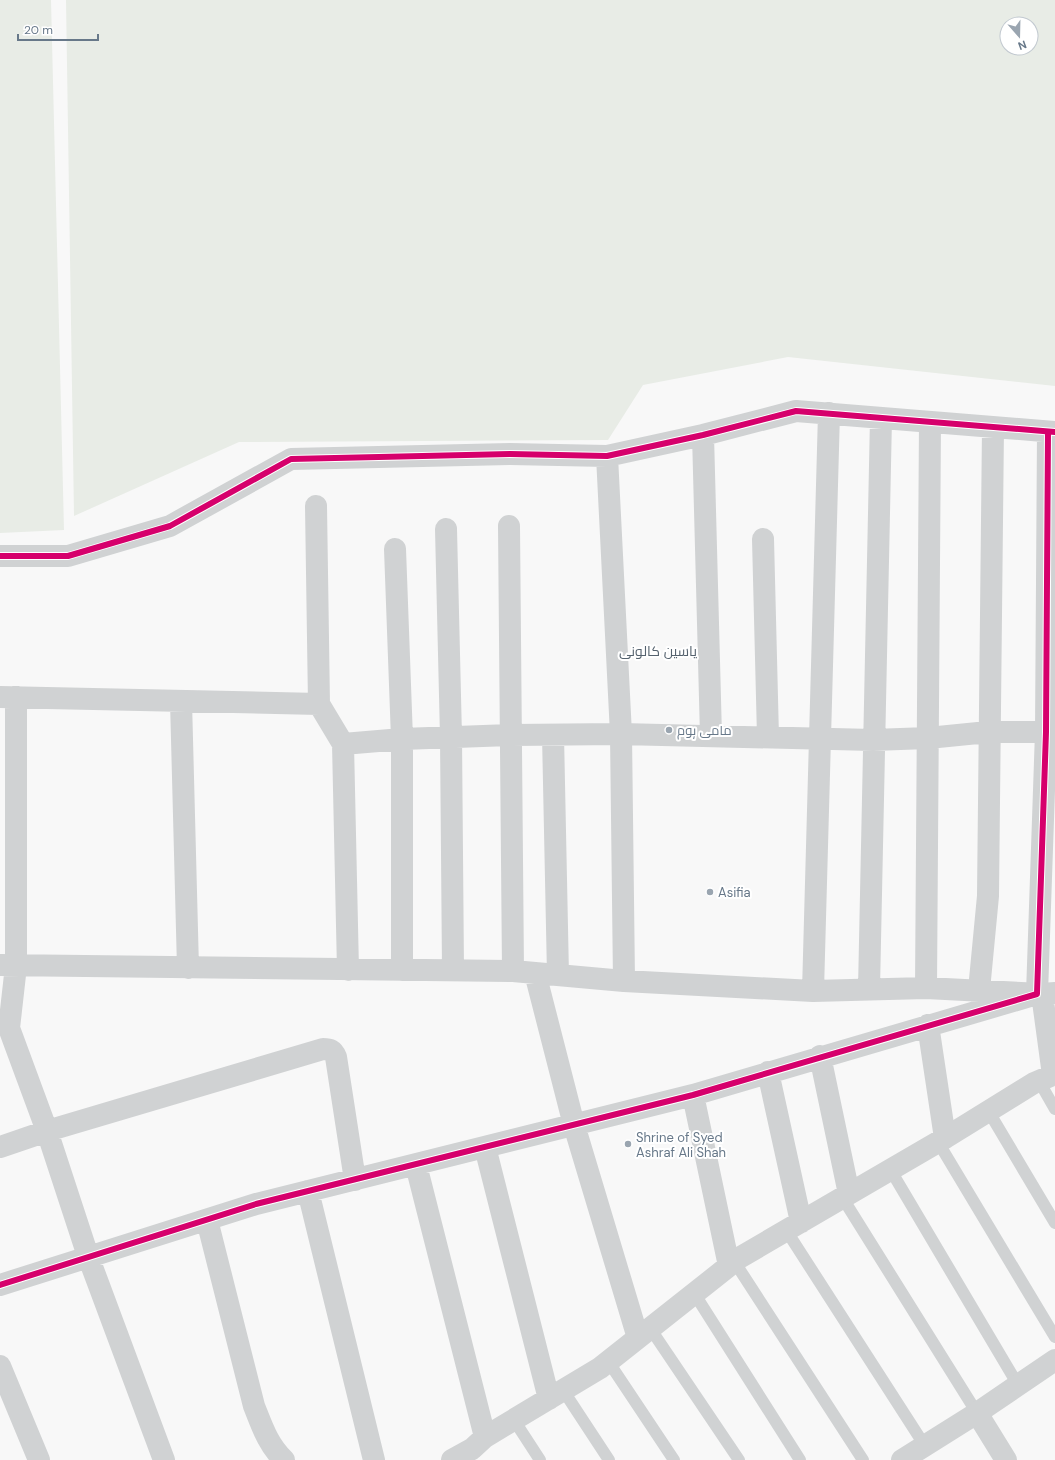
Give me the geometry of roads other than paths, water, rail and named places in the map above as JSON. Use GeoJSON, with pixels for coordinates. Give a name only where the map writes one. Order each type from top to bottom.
{"type":"FeatureCollection","features":[{"type":"Feature","properties":{"kind":"street"},"geometry":{"type":"LineString","coordinates":[[0,556],[68,556],[170,526],[291,459],[510,454],[607,456],[703,435],[796,411],[1051,432],[1050,732],[1045,994],[1049,1077],[731,1263],[608,1361],[514,1420],[479,1449],[452,1460]]}},
{"type":"Feature","properties":{"kind":"street"},"geometry":{"type":"LineString","coordinates":[[813,992],[829,414]]}},
{"type":"Feature","properties":{"kind":"street"},"geometry":{"type":"LineString","coordinates":[[869,989],[873,740],[881,418]]}},
{"type":"Feature","properties":{"kind":"street"},"geometry":{"type":"LineString","coordinates":[[926,988],[930,422]]}},
{"type":"Feature","properties":{"kind":"street"},"geometry":{"type":"LineString","coordinates":[[979,990],[988,896],[988,732],[993,427]]}},
{"type":"Feature","properties":{"kind":"street"},"geometry":{"type":"LineString","coordinates":[[703,435],[710,736]]}},
{"type":"Feature","properties":{"kind":"street"},"geometry":{"type":"LineString","coordinates":[[607,456],[621,734],[624,980]]}},
{"type":"Feature","properties":{"kind":"street"},"geometry":{"type":"LineString","coordinates":[[316,506],[319,704],[343,744],[348,970]]}},
{"type":"Feature","properties":{"kind":"street"},"geometry":{"type":"LineString","coordinates":[[509,526],[513,971]]}},
{"type":"Feature","properties":{"kind":"street"},"geometry":{"type":"LineString","coordinates":[[446,529],[451,737],[454,970]]}},
{"type":"Feature","properties":{"kind":"street"},"geometry":{"type":"LineString","coordinates":[[763,539],[768,737]]}},
{"type":"Feature","properties":{"kind":"street"},"geometry":{"type":"LineString","coordinates":[[395,549],[402,739],[402,970]]}},
{"type":"Feature","properties":{"kind":"street"},"geometry":{"type":"LineString","coordinates":[[164,1460],[88,1256],[47,1131],[4,1030],[8,966],[8,697],[319,704]]}},
{"type":"Feature","properties":{"kind":"street"},"geometry":{"type":"LineString","coordinates":[[181,701],[188,968]]}},
{"type":"Feature","properties":{"kind":"street"},"geometry":{"type":"LineString","coordinates":[[343,744],[402,739],[510,735],[621,734],[873,740],[928,738],[988,732],[1050,732]]}},
{"type":"Feature","properties":{"kind":"street"},"geometry":{"type":"LineString","coordinates":[[553,735],[558,975]]}},
{"type":"Feature","properties":{"kind":"street"},"geometry":{"type":"LineString","coordinates":[[8,966],[513,971],[535,974],[813,992],[926,988],[1045,994]]}},
{"type":"Feature","properties":{"kind":"street"},"geometry":{"type":"LineString","coordinates":[[535,974],[574,1125],[644,1333]]}},
{"type":"Feature","properties":{"kind":"street"},"geometry":{"type":"LineString","coordinates":[[0,1285],[256,1204],[574,1125],[676,1097],[693,1094],[928,1025],[1045,994]]}},
{"type":"Feature","properties":{"kind":"street"},"geometry":{"type":"LineString","coordinates":[[928,1025],[941,1140]]}},
{"type":"Feature","properties":{"kind":"street"},"geometry":{"type":"LineString","coordinates":[[0,1147],[47,1131],[323,1049],[330,1049],[334,1051],[336,1056],[355,1180]]}},
{"type":"Feature","properties":{"kind":"street"},"geometry":{"type":"LineString","coordinates":[[820,1056],[845,1196]]}},
{"type":"Feature","properties":{"kind":"street"},"geometry":{"type":"LineString","coordinates":[[768,1072],[794,1226]]}},
{"type":"Feature","properties":{"kind":"street"},"geometry":{"type":"LineString","coordinates":[[693,1094],[731,1263]]}},
{"type":"Feature","properties":{"kind":"street"},"geometry":{"type":"LineString","coordinates":[[485,1147],[556,1394]]}},
{"type":"Feature","properties":{"kind":"street"},"geometry":{"type":"LineString","coordinates":[[416,1165],[479,1449]]}},
{"type":"Feature","properties":{"kind":"street"},"geometry":{"type":"LineString","coordinates":[[308,1191],[374,1460]]}},
{"type":"Feature","properties":{"kind":"street"},"geometry":{"type":"LineString","coordinates":[[207,1220],[254,1406],[275,1452],[284,1460]]}},
{"type":"Feature","properties":{"kind":"street"},"geometry":{"type":"LineString","coordinates":[[902,1460],[977,1413],[1055,1360]]}},
{"type":"Feature","properties":{"kind":"street"},"geometry":{"type":"LineString","coordinates":[[0,1366],[39,1460]]}},
{"type":"Feature","properties":{"kind":"street"},"geometry":{"type":"LineString","coordinates":[[977,1413],[1006,1460]]}},
{"type":"Feature","properties":{"kind":"lane"},"geometry":{"type":"LineString","coordinates":[[1049,1077],[1055,1109]]}},
{"type":"Feature","properties":{"kind":"lane"},"geometry":{"type":"LineString","coordinates":[[989,1112],[1055,1223]]}},
{"type":"Feature","properties":{"kind":"lane"},"geometry":{"type":"LineString","coordinates":[[941,1140],[1055,1336]]}},
{"type":"Feature","properties":{"kind":"lane"},"geometry":{"type":"LineString","coordinates":[[890,1169],[1018,1385]]}},
{"type":"Feature","properties":{"kind":"lane"},"geometry":{"type":"LineString","coordinates":[[845,1196],[977,1413]]}},
{"type":"Feature","properties":{"kind":"lane"},"geometry":{"type":"LineString","coordinates":[[794,1226],[925,1446]]}},
{"type":"Feature","properties":{"kind":"lane"},"geometry":{"type":"LineString","coordinates":[[731,1263],[863,1460]]}},
{"type":"Feature","properties":{"kind":"lane"},"geometry":{"type":"LineString","coordinates":[[694,1293],[800,1460]]}},
{"type":"Feature","properties":{"kind":"lane"},"geometry":{"type":"LineString","coordinates":[[644,1333],[739,1460]]}},
{"type":"Feature","properties":{"kind":"lane"},"geometry":{"type":"LineString","coordinates":[[608,1361],[674,1460]]}},
{"type":"Feature","properties":{"kind":"lane"},"geometry":{"type":"LineString","coordinates":[[556,1394],[609,1460]]}},
{"type":"Feature","properties":{"kind":"lane"},"geometry":{"type":"LineString","coordinates":[[514,1420],[540,1460]]}},
{"type":"Feature","properties":{"kind":"place","name":"مامی ہوم"},"geometry":{"type":"Point","coordinates":[669,730]}},
{"type":"Feature","properties":{"kind":"place","name":"Asifia"},"geometry":{"type":"Point","coordinates":[710,892]}},
{"type":"Feature","properties":{"kind":"place","name":"Shrine of Syed Ashraf Ali Shah"},"geometry":{"type":"Point","coordinates":[628,1144]}},
{"type":"Feature","properties":{"kind":"district","name":"یاسین کالونی"},"geometry":{"type":"Point","coordinates":[658,651]}}]}
